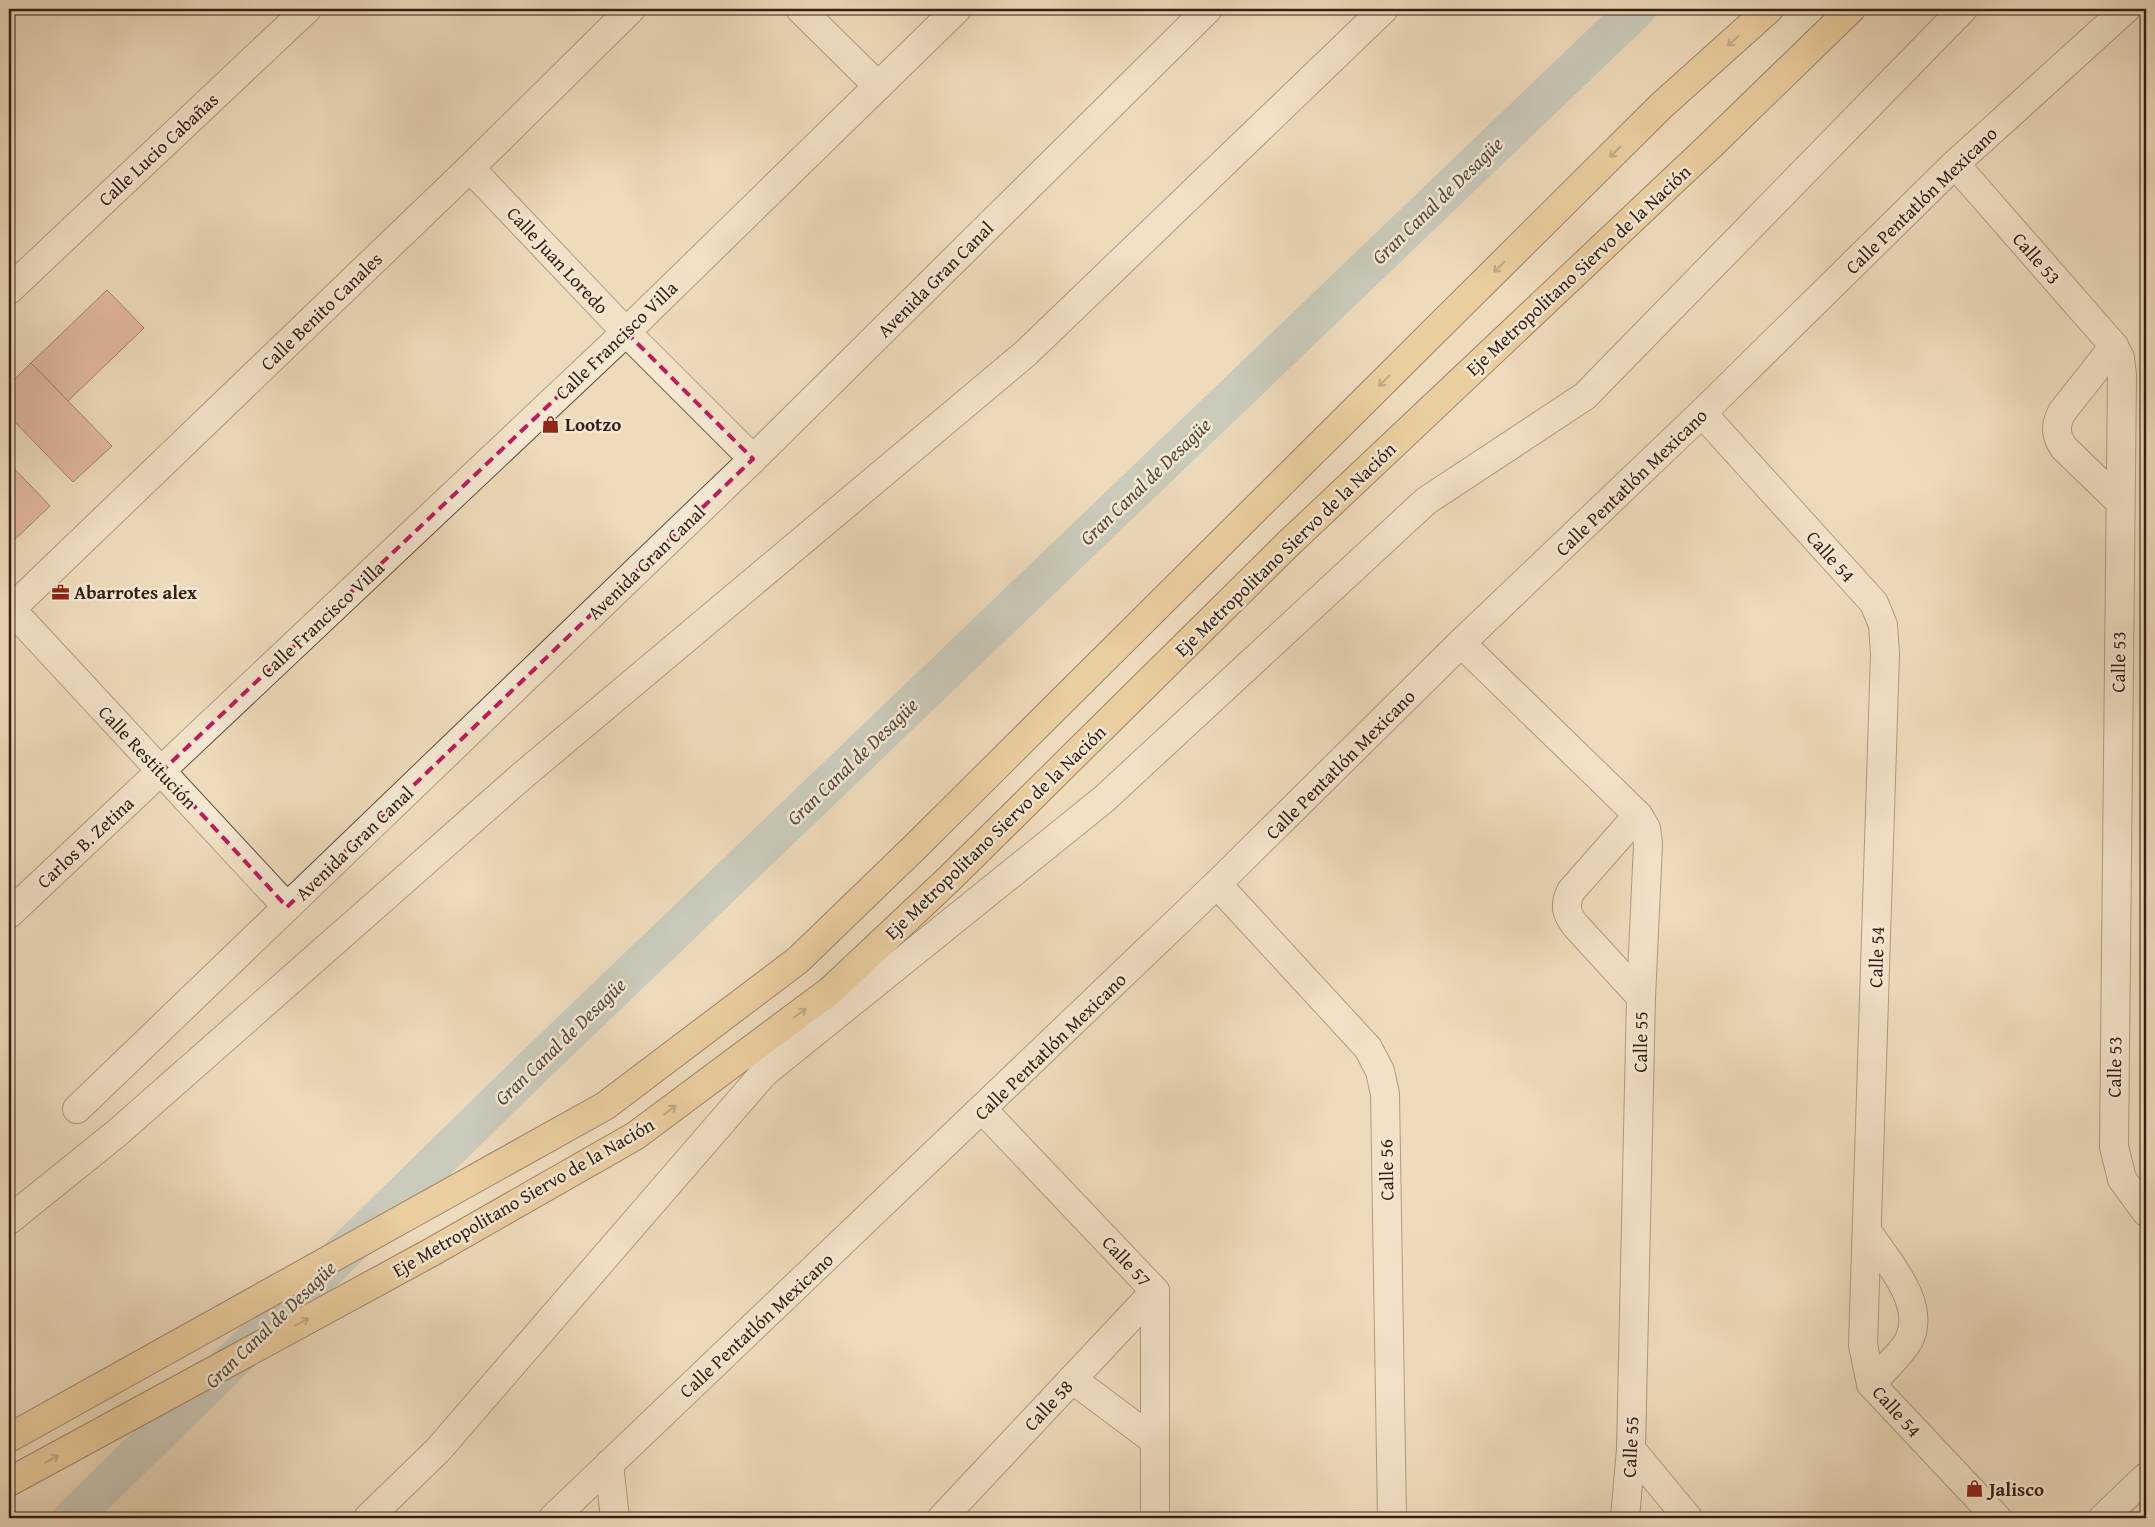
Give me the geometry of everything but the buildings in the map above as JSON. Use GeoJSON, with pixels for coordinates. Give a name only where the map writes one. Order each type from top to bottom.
{"type":"FeatureCollection","features":[{"type":"Feature","properties":{"kind":"highway","name":"Eje Metropolitano Siervo de la Nación"},"geometry":{"type":"LineString","coordinates":[[9,1438],[605,1106],[798,960],[915,847],[1661,106],[1770,9]]}},
{"type":"Feature","properties":{"kind":"highway","name":"Eje Metropolitano Siervo de la Nación"},"geometry":{"type":"LineString","coordinates":[[9,1482],[430,1253],[635,1136],[831,990],[949,879],[1288,544],[1712,144],[1851,9]]}},
{"type":"Feature","properties":{"kind":"street","name":"Calle Lucio Cabañas"},"geometry":{"type":"LineString","coordinates":[[9,290],[307,9]]}},
{"type":"Feature","properties":{"kind":"street","name":"Calle Benito Canales"},"geometry":{"type":"LineString","coordinates":[[10,609],[470,168],[631,9]]}},
{"type":"Feature","properties":{"kind":"street"},"geometry":{"type":"LineString","coordinates":[[800,9],[878,86]]}},
{"type":"Feature","properties":{"kind":"street","name":"Calle Francisco Villa"},"geometry":{"type":"LineString","coordinates":[[162,771],[626,332],[957,9]]}},
{"type":"Feature","properties":{"kind":"street","name":"Avenida Gran Canal"},"geometry":{"type":"LineString","coordinates":[[77,1109],[753,459],[1208,9]]}},
{"type":"Feature","properties":{"kind":"street"},"geometry":{"type":"LineString","coordinates":[[9,1220],[117,1133],[522,776],[1026,353],[1384,9]]}},
{"type":"Feature","properties":{"kind":"street"},"geometry":{"type":"LineString","coordinates":[[368,1518],[438,1450],[764,1073],[1104,799],[1426,501],[1585,396],[1963,9]]}},
{"type":"Feature","properties":{"kind":"street","name":"Calle Pentatlón Mexicano"},"geometry":{"type":"LineString","coordinates":[[553,1518],[1218,884],[1461,644],[1702,414],[1955,164],[2126,9]]}},
{"type":"Feature","properties":{"kind":"street","name":"Calle 53"},"geometry":{"type":"LineString","coordinates":[[1955,164],[2114,346],[2120,358],[2122,375],[2114,1147],[2122,1179],[2146,1212]]}},
{"type":"Feature","properties":{"kind":"street","name":"Calle Juan Loredo"},"geometry":{"type":"LineString","coordinates":[[470,168],[626,332],[753,459]]}},
{"type":"Feature","properties":{"kind":"street"},"geometry":{"type":"LineString","coordinates":[[2114,346],[2062,412],[2057,421],[2056,430],[2058,440],[2064,448],[2120,502]]}},
{"type":"Feature","properties":{"kind":"street","name":"Calle 54"},"geometry":{"type":"LineString","coordinates":[[1702,414],[1874,603],[1883,625],[1886,654],[1863,1345],[1871,1384],[1997,1518]]}},
{"type":"Feature","properties":{"kind":"street","name":"Calle Restitución"},"geometry":{"type":"LineString","coordinates":[[10,609],[287,907]]}},
{"type":"Feature","properties":{"kind":"street","name":"Calle 55"},"geometry":{"type":"LineString","coordinates":[[1461,644],[1638,815],[1646,828],[1648,844],[1641,997],[1631,1449],[1625,1518]]}},
{"type":"Feature","properties":{"kind":"street","name":"Carlos B. Zetina"},"geometry":{"type":"LineString","coordinates":[[9,914],[162,771]]}},
{"type":"Feature","properties":{"kind":"street"},"geometry":{"type":"LineString","coordinates":[[1638,815],[1571,891],[1566,900],[1566,908],[1576,926],[1641,997]]}},
{"type":"Feature","properties":{"kind":"street","name":"Calle 56"},"geometry":{"type":"LineString","coordinates":[[1218,884],[1368,1048],[1380,1071],[1384,1094],[1392,1518]]}},
{"type":"Feature","properties":{"kind":"street","name":"Calle 57"},"geometry":{"type":"LineString","coordinates":[[983,1110],[1155,1291],[1155,1518]]}},
{"type":"Feature","properties":{"kind":"street"},"geometry":{"type":"LineString","coordinates":[[1867,1230],[1909,1295],[1915,1317],[1909,1341],[1871,1384]]}},
{"type":"Feature","properties":{"kind":"street","name":"Calle 58"},"geometry":{"type":"LineString","coordinates":[[942,1518],[1155,1291]]}},
{"type":"Feature","properties":{"kind":"street"},"geometry":{"type":"LineString","coordinates":[[1072,1379],[1155,1441]]}},
{"type":"Feature","properties":{"kind":"street"},"geometry":{"type":"LineString","coordinates":[[1631,1449],[1688,1518]]}},
{"type":"Feature","properties":{"kind":"street"},"geometry":{"type":"LineString","coordinates":[[609,1464],[615,1518]]}},
{"type":"Feature","properties":{"kind":"street"},"geometry":{"type":"LineString","coordinates":[[2112,1516],[2146,1477]]}},
{"type":"Feature","properties":{"kind":"highlighted area"},"geometry":{"type":"Polygon","coordinates":[[[626,332],[753,459],[287,907],[162,771],[626,332]]]}},
{"type":"Feature","properties":{"kind":"waterway","name":"Gran Canal de Desagüe"},"geometry":{"type":"LineString","coordinates":[[72,1518],[530,1070],[1637,9]]}},
{"type":"Feature","properties":{"kind":"place","name":"Lootzo"},"geometry":{"type":"Point","coordinates":[551,424]}},
{"type":"Feature","properties":{"kind":"place","name":"Abarrotes alex"},"geometry":{"type":"Point","coordinates":[60,592]}},
{"type":"Feature","properties":{"kind":"place","name":"Jalisco"},"geometry":{"type":"Point","coordinates":[1975,1489]}}]}
